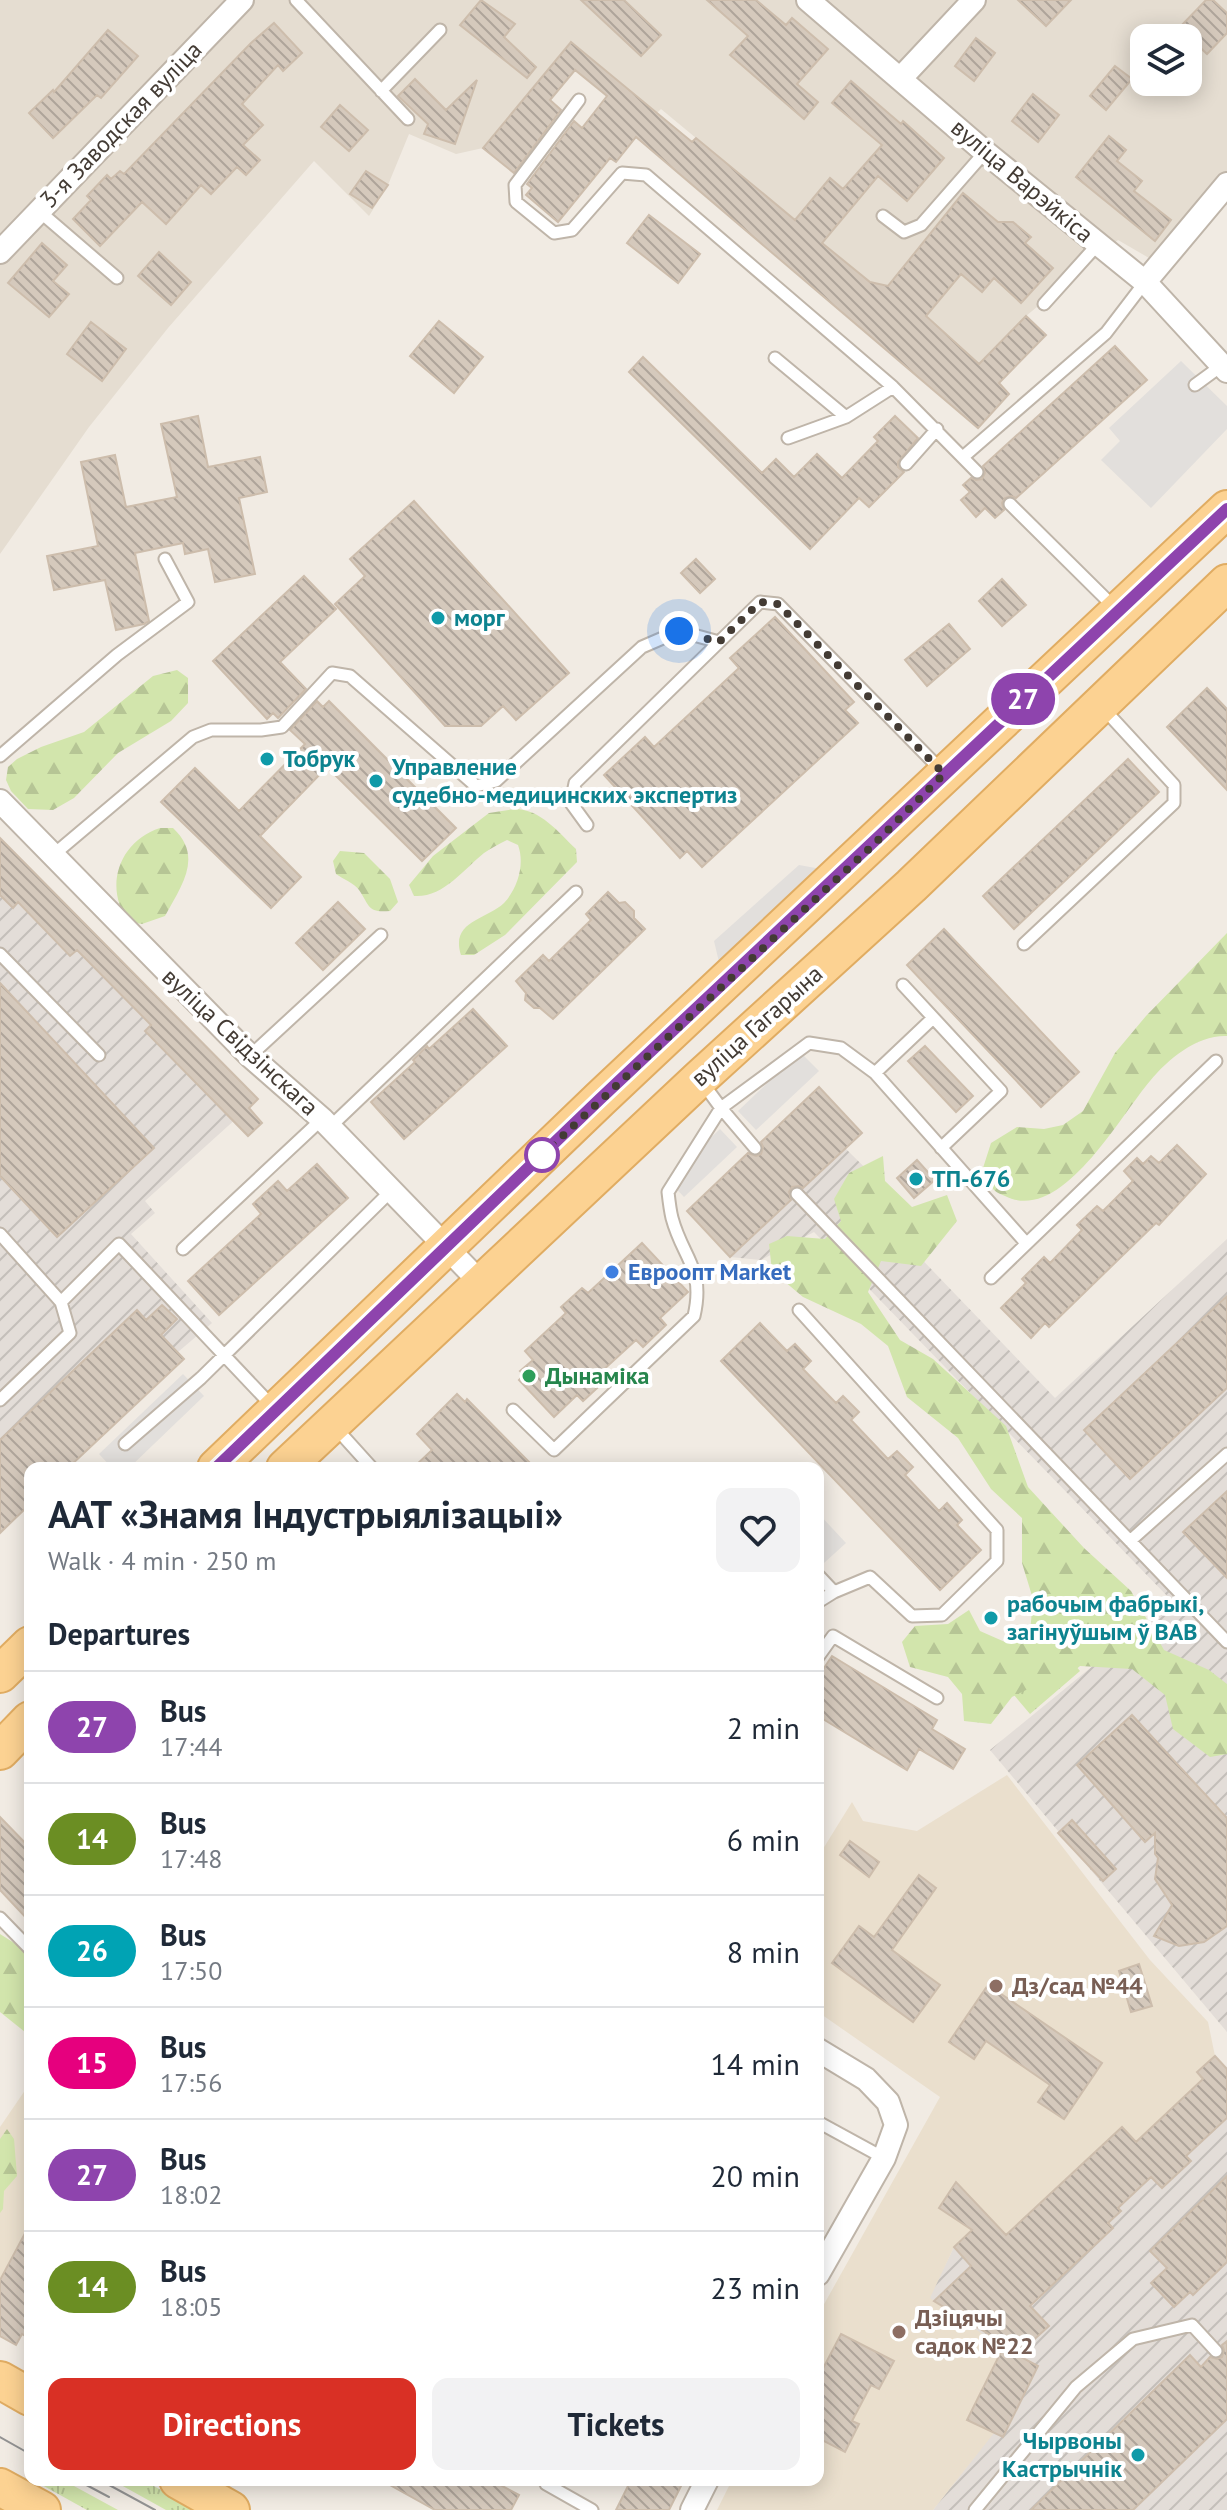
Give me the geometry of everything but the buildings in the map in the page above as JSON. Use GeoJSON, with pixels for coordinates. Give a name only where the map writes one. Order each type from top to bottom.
{"type":"FeatureCollection","features":[{"type":"Feature","properties":{"kind":"main road"},"geometry":{"type":"LineString","coordinates":[[222,1462],[600,1099],[1227,509]]}},
{"type":"Feature","properties":{"kind":"main road","name":"вуліца Гагарына"},"geometry":{"type":"LineString","coordinates":[[310,1448],[480,1282],[911,886],[1227,583]]}},
{"type":"Feature","properties":{"kind":"main road"},"geometry":{"type":"LineString","coordinates":[[872,846],[911,886]]}},
{"type":"Feature","properties":{"kind":"main road"},"geometry":{"type":"LineString","coordinates":[[0,1674],[24,1651]]}},
{"type":"Feature","properties":{"kind":"main road"},"geometry":{"type":"LineString","coordinates":[[0,1751],[24,1726]]}},
{"type":"Feature","properties":{"kind":"main road"},"geometry":{"type":"LineString","coordinates":[[0,2380],[24,2394]]}},
{"type":"Feature","properties":{"kind":"main road"},"geometry":{"type":"LineString","coordinates":[[195,2486],[226,2497]]}},
{"type":"Feature","properties":{"kind":"main road"},"geometry":{"type":"LineString","coordinates":[[0,2487],[42,2510]]}},
{"type":"Feature","properties":{"kind":"street","name":"3-я Заводская вуліца"},"geometry":{"type":"LineString","coordinates":[[0,252],[242,0]]}},
{"type":"Feature","properties":{"kind":"street","name":"вуліца Варэйкіса"},"geometry":{"type":"LineString","coordinates":[[808,0],[985,152],[1145,282],[1224,368]]}},
{"type":"Feature","properties":{"kind":"street"},"geometry":{"type":"LineString","coordinates":[[900,79],[974,0]]}},
{"type":"Feature","properties":{"kind":"street"},"geometry":{"type":"LineString","coordinates":[[1145,282],[1225,189]]}},
{"type":"Feature","properties":{"kind":"street","name":"вуліца Свідзінскага"},"geometry":{"type":"LineString","coordinates":[[0,801],[250,1056],[326,1123],[480,1282]]}},
{"type":"Feature","properties":{"kind":"street"},"geometry":{"type":"LineString","coordinates":[[824,2054],[866,2079],[888,2102],[896,2125],[884,2158],[824,2263]]}},
{"type":"Feature","properties":{"kind":"street"},"geometry":{"type":"LineString","coordinates":[[692,2510],[704,2486]]}},
{"type":"Feature","properties":{"kind":"lane"},"geometry":{"type":"LineString","coordinates":[[296,0],[408,119]]}},
{"type":"Feature","properties":{"kind":"lane"},"geometry":{"type":"LineString","coordinates":[[381,91],[440,30]]}},
{"type":"Feature","properties":{"kind":"lane"},"geometry":{"type":"LineString","coordinates":[[579,100],[515,185],[516,202],[554,233],[572,230],[622,173],[646,175],[893,387],[977,472]]}},
{"type":"Feature","properties":{"kind":"lane"},"geometry":{"type":"LineString","coordinates":[[883,216],[904,232],[921,225],[985,152]]}},
{"type":"Feature","properties":{"kind":"lane"},"geometry":{"type":"LineString","coordinates":[[38,210],[117,278]]}},
{"type":"Feature","properties":{"kind":"lane"},"geometry":{"type":"LineString","coordinates":[[1044,304],[1098,244]]}},
{"type":"Feature","properties":{"kind":"lane"},"geometry":{"type":"LineString","coordinates":[[963,457],[1106,333],[1145,282]]}},
{"type":"Feature","properties":{"kind":"lane"},"geometry":{"type":"LineString","coordinates":[[775,358],[846,417]]}},
{"type":"Feature","properties":{"kind":"lane"},"geometry":{"type":"LineString","coordinates":[[1195,385],[1224,368]]}},
{"type":"Feature","properties":{"kind":"lane"},"geometry":{"type":"LineString","coordinates":[[788,438],[846,417],[893,387]]}},
{"type":"Feature","properties":{"kind":"lane"},"geometry":{"type":"LineString","coordinates":[[906,464],[937,429]]}},
{"type":"Feature","properties":{"kind":"lane"},"geometry":{"type":"LineString","coordinates":[[1010,504],[1118,610]]}},
{"type":"Feature","properties":{"kind":"lane"},"geometry":{"type":"LineString","coordinates":[[0,756],[117,655],[188,602],[165,559]]}},
{"type":"Feature","properties":{"kind":"lane"},"geometry":{"type":"LineString","coordinates":[[587,825],[571,803],[575,783],[760,602],[778,604],[944,774]]}},
{"type":"Feature","properties":{"kind":"lane"},"geometry":{"type":"LineString","coordinates":[[52,856],[193,737],[211,730],[282,727],[332,673],[350,676],[476,786],[496,781],[642,647],[679,631],[719,642]]}},
{"type":"Feature","properties":{"kind":"lane"},"geometry":{"type":"LineString","coordinates":[[1024,944],[1174,803],[1174,785],[1099,704]]}},
{"type":"Feature","properties":{"kind":"lane"},"geometry":{"type":"LineString","coordinates":[[183,1249],[326,1123],[576,892]]}},
{"type":"Feature","properties":{"kind":"lane"},"geometry":{"type":"LineString","coordinates":[[250,1056],[381,935]]}},
{"type":"Feature","properties":{"kind":"lane"},"geometry":{"type":"LineString","coordinates":[[0,954],[99,1055]]}},
{"type":"Feature","properties":{"kind":"lane"},"geometry":{"type":"LineString","coordinates":[[903,985],[1001,1091],[941,1148]]}},
{"type":"Feature","properties":{"kind":"lane"},"geometry":{"type":"LineString","coordinates":[[875,1073],[933,1018]]}},
{"type":"Feature","properties":{"kind":"lane"},"geometry":{"type":"LineString","coordinates":[[513,1410],[554,1450],[694,1316],[699,1297],[696,1271],[672,1219],[668,1192],[721,1108],[809,1043],[841,1048],[875,1073],[1026,1243]]}},
{"type":"Feature","properties":{"kind":"lane"},"geometry":{"type":"LineString","coordinates":[[991,1278],[1216,1061]]}},
{"type":"Feature","properties":{"kind":"lane"},"geometry":{"type":"LineString","coordinates":[[699,1079],[755,1148]]}},
{"type":"Feature","properties":{"kind":"lane"},"geometry":{"type":"LineString","coordinates":[[125,1444],[224,1355],[392,1190]]}},
{"type":"Feature","properties":{"kind":"lane"},"geometry":{"type":"LineString","coordinates":[[797,1194],[1227,1642]]}},
{"type":"Feature","properties":{"kind":"lane"},"geometry":{"type":"LineString","coordinates":[[0,1234],[61,1302],[70,1333],[0,1400]]}},
{"type":"Feature","properties":{"kind":"lane"},"geometry":{"type":"LineString","coordinates":[[61,1302],[119,1244],[277,1410]]}},
{"type":"Feature","properties":{"kind":"lane"},"geometry":{"type":"LineString","coordinates":[[799,1310],[997,1530],[997,1561],[942,1615],[912,1616],[870,1577],[824,1598]]}},
{"type":"Feature","properties":{"kind":"lane"},"geometry":{"type":"LineString","coordinates":[[310,1448],[353,1462]]}},
{"type":"Feature","properties":{"kind":"lane"},"geometry":{"type":"LineString","coordinates":[[1130,1541],[1227,1454]]}},
{"type":"Feature","properties":{"kind":"lane"},"geometry":{"type":"LineString","coordinates":[[824,1581],[834,1592]]}},
{"type":"Feature","properties":{"kind":"lane"},"geometry":{"type":"LineString","coordinates":[[824,1649],[833,1636],[937,1698]]}},
{"type":"Feature","properties":{"kind":"lane"},"geometry":{"type":"LineString","coordinates":[[0,1918],[24,1943]]}},
{"type":"Feature","properties":{"kind":"lane"},"geometry":{"type":"LineString","coordinates":[[824,2125],[884,2158]]}},
{"type":"Feature","properties":{"kind":"lane"},"geometry":{"type":"LineString","coordinates":[[975,2510],[1076,2387],[1133,2339],[1192,2325],[1216,2351]]}},
{"type":"Feature","properties":{"kind":"lane"},"geometry":{"type":"LineString","coordinates":[[550,2486],[592,2510]]}},
{"type":"Feature","properties":{"kind":"shaded area"},"geometry":{"type":"Polygon","coordinates":[[[0,0],[1227,0],[1227,179],[1149,258],[1118,240],[1026,316],[979,364],[930,329],[881,284],[870,282],[661,109],[657,113],[570,42],[483,148],[456,154],[409,134],[388,185],[369,216],[314,161],[168,328],[89,427],[0,554],[0,0]]]}},
{"type":"Feature","properties":{"kind":"shaded area"},"geometry":{"type":"Polygon","coordinates":[[[1181,361],[1227,406],[1227,429],[1151,508],[1101,460],[1120,441],[1109,428],[1181,361]]]}},
{"type":"Feature","properties":{"kind":"shaded area"},"geometry":{"type":"Polygon","coordinates":[[[0,838],[258,1099],[145,1201],[155,1213],[131,1234],[212,1323],[178,1352],[184,1359],[74,1462],[24,1462],[24,1510],[0,1533],[0,838]]]}},
{"type":"Feature","properties":{"kind":"shaded area"},"geometry":{"type":"Polygon","coordinates":[[[799,865],[821,869],[719,962],[714,941],[799,865]]]}},
{"type":"Feature","properties":{"kind":"shaded area"},"geometry":{"type":"Polygon","coordinates":[[[800,1052],[819,1071],[756,1130],[738,1111],[800,1052]]]}},
{"type":"Feature","properties":{"kind":"shaded area"},"geometry":{"type":"Polygon","coordinates":[[[720,1129],[737,1147],[684,1197],[667,1179],[720,1129]]]}},
{"type":"Feature","properties":{"kind":"shaded area"},"geometry":{"type":"Polygon","coordinates":[[[845,1148],[922,1224],[908,1245],[1055,1398],[1227,1239],[1227,2032],[990,1750],[1172,1601],[814,1232],[761,1260],[730,1257],[845,1148]]]}},
{"type":"Feature","properties":{"kind":"shaded area"},"geometry":{"type":"Polygon","coordinates":[[[183,1374],[204,1396],[135,1462],[106,1462],[99,1454],[183,1374]]]}},
{"type":"Feature","properties":{"kind":"shaded area"},"geometry":{"type":"Polygon","coordinates":[[[824,1519],[846,1543],[824,1563],[824,1519]]]}},
{"type":"Feature","properties":{"kind":"shaded area","name":"Дз/сад №44"},"geometry":{"type":"Polygon","coordinates":[[[1007,1775],[1150,1960],[1208,2022],[1215,2056],[1197,2072],[1203,2079],[1136,2142],[1121,2127],[1006,2235],[988,2216],[954,2247],[930,2298],[1003,2348],[967,2419],[994,2433],[933,2510],[717,2510],[729,2486],[824,2486],[824,2304],[940,2097],[824,2016],[824,1847],[852,1802],[863,1821],[917,1831],[1007,1775]]]}},
{"type":"Feature","properties":{"kind":"shaded area"},"geometry":{"type":"Polygon","coordinates":[[[1215,2056],[1227,2069],[1227,2510],[933,2510],[993,2433],[967,2420],[929,2298],[954,2247],[988,2216],[1006,2234],[1122,2127],[1137,2142],[1203,2079],[1197,2073],[1215,2056]]]}},
{"type":"Feature","properties":{"kind":"shaded area"},"geometry":{"type":"Polygon","coordinates":[[[24,2092],[24,2336],[16,2345],[0,2336],[0,2127],[24,2092]]]}},
{"type":"Feature","properties":{"kind":"green space"},"geometry":{"type":"Polygon","coordinates":[[[177,670],[188,678],[188,703],[171,721],[118,753],[74,798],[53,810],[28,809],[11,791],[6,780],[8,767],[17,759],[84,732],[153,676],[177,670]]]}},
{"type":"Feature","properties":{"kind":"green space"},"geometry":{"type":"Polygon","coordinates":[[[514,809],[541,817],[576,849],[577,862],[505,935],[474,955],[461,955],[459,944],[465,928],[497,909],[513,890],[520,868],[518,845],[507,840],[492,848],[434,893],[414,896],[409,885],[433,856],[489,813],[514,809]]]}},
{"type":"Feature","properties":{"kind":"green space"},"geometry":{"type":"Polygon","coordinates":[[[160,828],[173,828],[182,839],[187,850],[187,872],[165,916],[142,924],[129,922],[117,895],[119,867],[134,843],[160,828]]]}},
{"type":"Feature","properties":{"kind":"green space"},"geometry":{"type":"Polygon","coordinates":[[[340,851],[364,853],[390,879],[398,902],[390,911],[373,909],[357,888],[336,874],[333,861],[340,851]]]}},
{"type":"Feature","properties":{"kind":"green space"},"geometry":{"type":"Polygon","coordinates":[[[1227,933],[1227,1036],[1194,1044],[1165,1065],[1106,1140],[1068,1182],[1047,1195],[1026,1201],[994,1190],[983,1168],[991,1143],[1017,1127],[1044,1129],[1063,1125],[1083,1111],[1115,1053],[1146,1016],[1227,933]]]}},
{"type":"Feature","properties":{"kind":"green space"},"geometry":{"type":"Polygon","coordinates":[[[883,1156],[885,1181],[912,1207],[947,1195],[957,1221],[921,1266],[881,1261],[868,1292],[900,1340],[933,1359],[1006,1426],[1028,1487],[1084,1548],[1131,1591],[1164,1650],[1209,1670],[1227,1684],[1227,1754],[1210,1757],[1173,1729],[1165,1695],[1132,1669],[1080,1666],[1052,1690],[1034,1686],[1012,1697],[991,1724],[964,1721],[962,1694],[948,1677],[910,1667],[902,1642],[915,1626],[948,1624],[969,1610],[980,1631],[1005,1642],[1030,1633],[1033,1599],[1022,1563],[1022,1518],[991,1489],[958,1438],[907,1397],[888,1346],[861,1324],[803,1297],[772,1271],[769,1244],[787,1236],[825,1239],[841,1221],[834,1199],[849,1173],[883,1156]]]}},
{"type":"Feature","properties":{"kind":"green space"},"geometry":{"type":"Polygon","coordinates":[[[1053,1639],[1080,1671],[1030,1714],[1003,1682],[1053,1639]]]}},
{"type":"Feature","properties":{"kind":"green space"},"geometry":{"type":"Polygon","coordinates":[[[0,1934],[24,1949],[24,2031],[0,2012],[0,1934]]]}},
{"type":"Feature","properties":{"kind":"green space"},"geometry":{"type":"Polygon","coordinates":[[[7,2129],[14,2139],[17,2176],[4,2191],[0,2213],[0,2139],[7,2129]]]}},
{"type":"Feature","properties":{"kind":"green space"},"geometry":{"type":"Polygon","coordinates":[[[44,2486],[74,2486],[118,2510],[87,2510],[44,2486]]]}},
{"type":"Feature","properties":{"kind":"green space"},"geometry":{"type":"Polygon","coordinates":[[[123,2486],[154,2486],[197,2510],[166,2510],[123,2486]]]}},
{"type":"Feature","properties":{"kind":"tram line"},"geometry":{"type":"LineString","coordinates":[[0,2437],[24,2451]]}},
{"type":"Feature","properties":{"kind":"tram line"},"geometry":{"type":"LineString","coordinates":[[88,2486],[109,2497]]}},
{"type":"Feature","properties":{"kind":"tram line"},"geometry":{"type":"LineString","coordinates":[[111,2486],[155,2510]]}},
{"type":"Feature","properties":{"kind":"bus line","name":"27"},"geometry":{"type":"LineString","coordinates":[[222,1462],[600,1099],[1227,509]]}},
{"type":"Feature","properties":{"kind":"place","name":"морг"},"geometry":{"type":"Point","coordinates":[438,618]}},
{"type":"Feature","properties":{"kind":"place","name":"Тобрук"},"geometry":{"type":"Point","coordinates":[267,759]}},
{"type":"Feature","properties":{"kind":"place","name":"Управление судебно-медицинских экспертиз"},"geometry":{"type":"Point","coordinates":[376,781]}},
{"type":"Feature","properties":{"kind":"place","name":"ТП-676"},"geometry":{"type":"Point","coordinates":[916,1179]}},
{"type":"Feature","properties":{"kind":"place","name":"Евроопт Market"},"geometry":{"type":"Point","coordinates":[612,1272]}},
{"type":"Feature","properties":{"kind":"place","name":"Дынаміка"},"geometry":{"type":"Point","coordinates":[529,1376]}},
{"type":"Feature","properties":{"kind":"place","name":"рабочым фабрыкі, загінуўшым ў ВАВ"},"geometry":{"type":"Point","coordinates":[991,1618]}},
{"type":"Feature","properties":{"kind":"place","name":"Дз/сад №44"},"geometry":{"type":"Point","coordinates":[996,1986]}},
{"type":"Feature","properties":{"kind":"place","name":"Дзіцячы садок №22"},"geometry":{"type":"Point","coordinates":[899,2332]}},
{"type":"Feature","properties":{"kind":"place","name":"Чырвоны Кастрычнік"},"geometry":{"type":"Point","coordinates":[1138,2455]}},
{"type":"Feature","properties":{"kind":"route"},"geometry":{"type":"LineString","coordinates":[[542,1155],[537,1160],[872,846],[944,774],[778,604],[760,602],[719,642],[679,631]]}}]}
